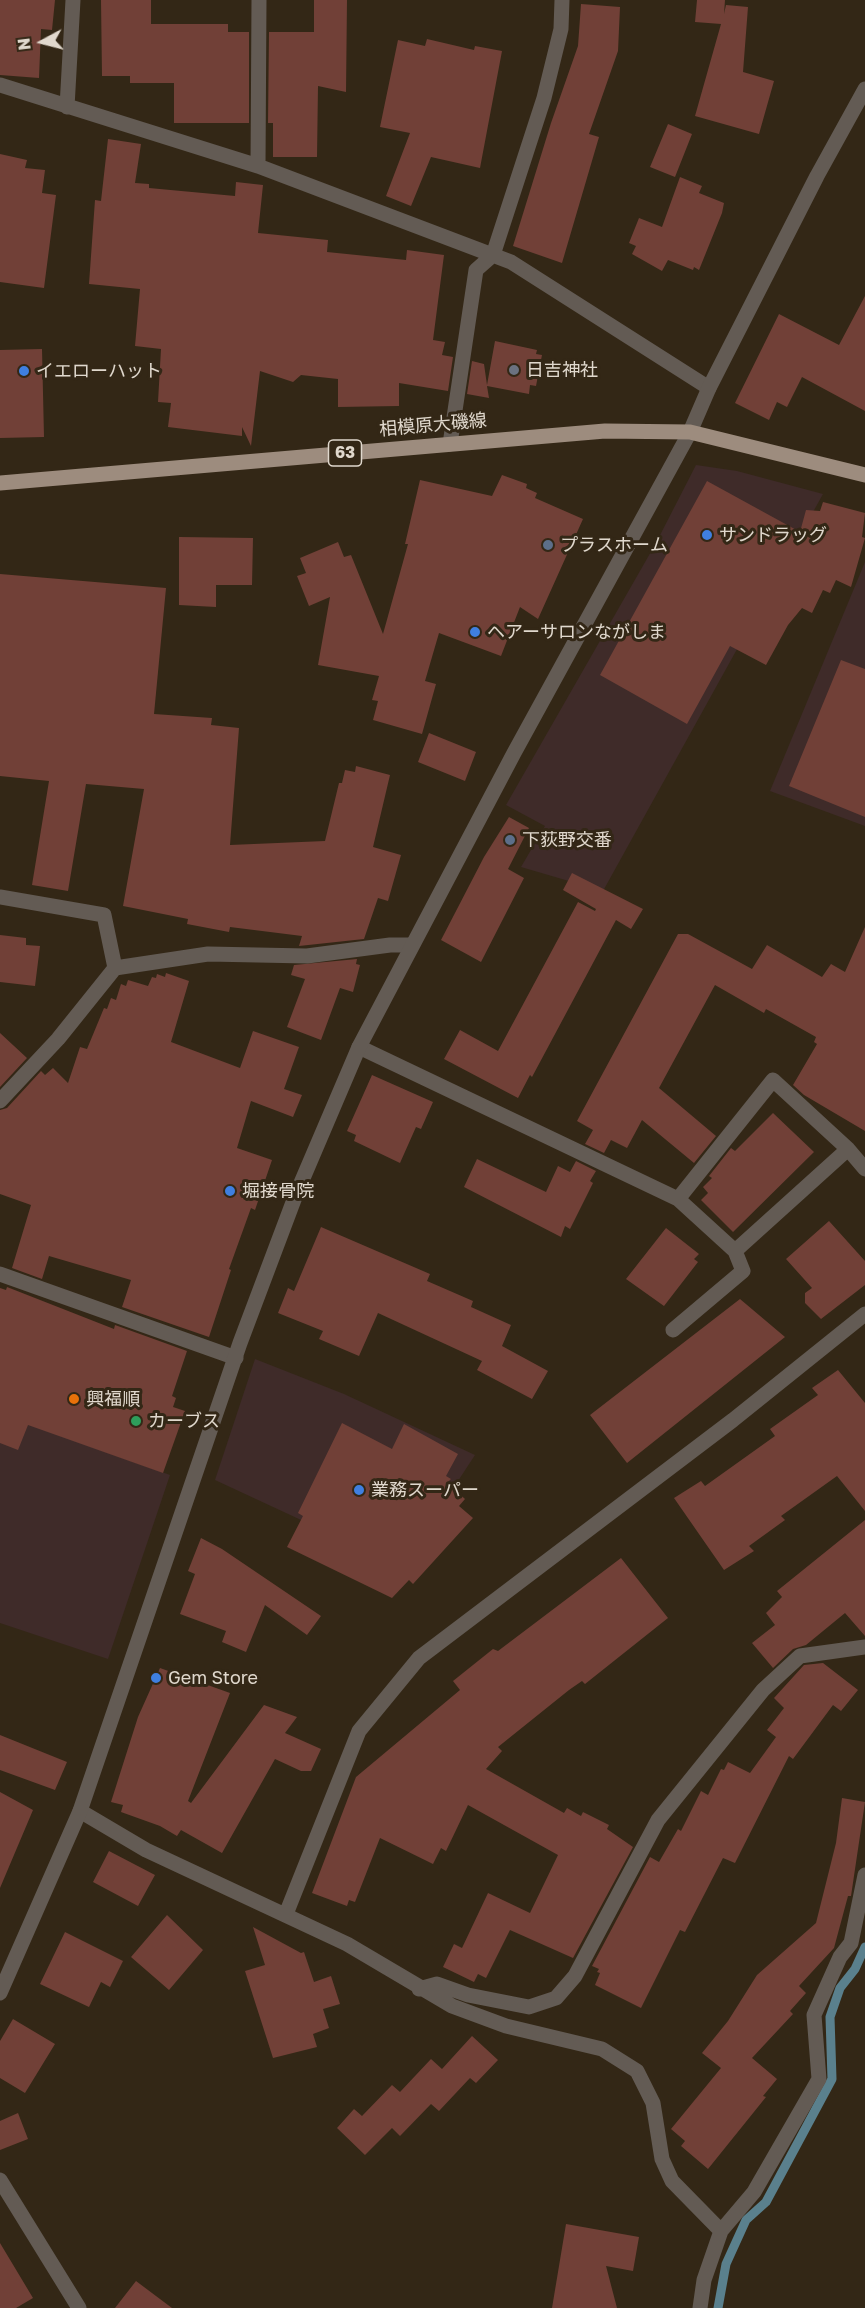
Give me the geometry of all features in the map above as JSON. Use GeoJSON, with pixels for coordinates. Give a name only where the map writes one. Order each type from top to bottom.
{"type":"FeatureCollection","features":[{"type":"Feature","properties":{"kind":"main road","name":"相模原大磯線"},"geometry":{"type":"LineString","coordinates":[[0,483],[605,431],[690,432],[865,475]]}},
{"type":"Feature","properties":{"kind":"street"},"geometry":{"type":"LineString","coordinates":[[67,107],[73,0]]}},
{"type":"Feature","properties":{"kind":"street"},"geometry":{"type":"LineString","coordinates":[[258,166],[259,0]]}},
{"type":"Feature","properties":{"kind":"street"},"geometry":{"type":"LineString","coordinates":[[450,444],[476,270],[493,255],[544,98],[561,29],[562,0]]}},
{"type":"Feature","properties":{"kind":"street"},"geometry":{"type":"LineString","coordinates":[[0,85],[258,166],[511,262],[709,388]]}},
{"type":"Feature","properties":{"kind":"street"},"geometry":{"type":"LineString","coordinates":[[1,1988],[80,1811],[236,1358],[295,1197],[359,1047],[410,945],[690,432],[709,388],[817,176],[865,89]]}},
{"type":"Feature","properties":{"kind":"street"},"geometry":{"type":"LineString","coordinates":[[0,897],[104,915],[115,968]]}},
{"type":"Feature","properties":{"kind":"street"},"geometry":{"type":"LineString","coordinates":[[0,1101],[58,1039],[115,968],[208,954],[307,956],[390,945],[410,945]]}},
{"type":"Feature","properties":{"kind":"street"},"geometry":{"type":"LineString","coordinates":[[359,1047],[678,1199],[735,1251],[743,1271],[673,1330]]}},
{"type":"Feature","properties":{"kind":"street"},"geometry":{"type":"LineString","coordinates":[[678,1199],[772,1080],[848,1149],[865,1169]]}},
{"type":"Feature","properties":{"kind":"street"},"geometry":{"type":"LineString","coordinates":[[735,1251],[848,1149]]}},
{"type":"Feature","properties":{"kind":"street"},"geometry":{"type":"LineString","coordinates":[[0,1274],[236,1358]]}},
{"type":"Feature","properties":{"kind":"street"},"geometry":{"type":"LineString","coordinates":[[286,1914],[359,1731],[419,1658],[733,1420],[865,1314]]}},
{"type":"Feature","properties":{"kind":"street"},"geometry":{"type":"LineString","coordinates":[[420,1989],[437,1984],[468,1995],[529,2007],[556,1998],[576,1976],[658,1820],[763,1690],[800,1656],[865,1647]]}},
{"type":"Feature","properties":{"kind":"street"},"geometry":{"type":"LineString","coordinates":[[80,1811],[146,1850],[347,1944],[452,2006],[506,2026],[602,2049],[637,2072],[653,2103],[662,2159],[672,2181],[721,2231]]}},
{"type":"Feature","properties":{"kind":"street"},"geometry":{"type":"LineString","coordinates":[[700,2308],[704,2280],[721,2231],[754,2192],[819,2079],[814,2015],[840,1957],[851,1943],[865,1875]]}},
{"type":"Feature","properties":{"kind":"street"},"geometry":{"type":"LineString","coordinates":[[0,2180],[79,2308]]}},
{"type":"Feature","properties":{"kind":"shaded area"},"geometry":{"type":"Polygon","coordinates":[[[696,465],[737,471],[823,494],[603,891],[521,867],[545,826],[506,805],[656,543],[696,465]]]}},
{"type":"Feature","properties":{"kind":"shaded area"},"geometry":{"type":"Polygon","coordinates":[[[865,562],[865,826],[770,791],[865,562]]]}},
{"type":"Feature","properties":{"kind":"shaded area"},"geometry":{"type":"Polygon","coordinates":[[[255,1359],[344,1394],[475,1455],[458,1481],[385,1559],[215,1480],[255,1359]]]}},
{"type":"Feature","properties":{"kind":"shaded area"},"geometry":{"type":"Polygon","coordinates":[[[0,1414],[170,1475],[108,1659],[0,1623],[0,1414]]]}},
{"type":"Feature","properties":{"kind":"building"},"geometry":{"type":"Polygon","coordinates":[[[0,0],[55,0],[52,30],[41,29],[39,78],[0,75],[0,0]]]}},
{"type":"Feature","properties":{"kind":"building"},"geometry":{"type":"Polygon","coordinates":[[[101,0],[151,0],[151,24],[228,24],[228,32],[249,32],[249,123],[174,123],[174,83],[130,83],[130,76],[102,76],[101,0]]]}},
{"type":"Feature","properties":{"kind":"building"},"geometry":{"type":"Polygon","coordinates":[[[314,0],[347,0],[346,92],[318,86],[317,157],[273,157],[273,123],[268,123],[269,32],[314,32],[314,0]]]}},
{"type":"Feature","properties":{"kind":"building"},"geometry":{"type":"Polygon","coordinates":[[[697,0],[725,0],[724,14],[726,5],[748,7],[743,72],[774,81],[759,134],[695,116],[721,24],[695,22],[697,0]]]}},
{"type":"Feature","properties":{"kind":"building"},"geometry":{"type":"Polygon","coordinates":[[[581,4],[620,7],[618,51],[589,134],[599,137],[562,263],[513,246],[551,123],[578,46],[581,4]]]}},
{"type":"Feature","properties":{"kind":"building"},"geometry":{"type":"Polygon","coordinates":[[[427,39],[474,50],[475,46],[502,51],[480,168],[431,157],[411,206],[386,196],[410,133],[380,127],[398,40],[425,46],[427,39]]]}},
{"type":"Feature","properties":{"kind":"building"},"geometry":{"type":"Polygon","coordinates":[[[668,124],[692,134],[675,177],[650,167],[668,124]]]}},
{"type":"Feature","properties":{"kind":"building"},"geometry":{"type":"Polygon","coordinates":[[[108,139],[141,144],[135,183],[149,184],[149,188],[235,196],[236,182],[263,185],[258,233],[328,240],[327,252],[406,260],[407,250],[444,255],[433,340],[445,342],[442,355],[453,357],[448,391],[399,383],[399,406],[338,407],[338,379],[301,375],[293,382],[260,371],[251,446],[242,427],[242,436],[168,427],[171,403],[158,402],[161,349],[135,346],[140,289],[89,284],[95,200],[101,201],[108,139]]]}},
{"type":"Feature","properties":{"kind":"building"},"geometry":{"type":"Polygon","coordinates":[[[0,154],[27,160],[25,168],[45,170],[42,193],[56,195],[44,288],[0,282],[0,154]]]}},
{"type":"Feature","properties":{"kind":"building"},"geometry":{"type":"Polygon","coordinates":[[[680,177],[702,186],[699,193],[724,203],[699,270],[694,267],[693,270],[668,260],[662,271],[632,254],[636,246],[629,243],[639,218],[662,227],[680,177]]]}},
{"type":"Feature","properties":{"kind":"building"},"geometry":{"type":"Polygon","coordinates":[[[865,296],[865,411],[802,377],[787,407],[777,402],[769,420],[735,403],[779,314],[839,345],[865,296]]]}},
{"type":"Feature","properties":{"kind":"building"},"geometry":{"type":"Polygon","coordinates":[[[495,341],[537,350],[536,354],[542,355],[536,386],[530,385],[529,394],[487,386],[489,398],[467,394],[472,361],[484,364],[487,385],[495,341]]]}},
{"type":"Feature","properties":{"kind":"building"},"geometry":{"type":"Polygon","coordinates":[[[42,349],[44,437],[0,438],[0,350],[42,349]]]}},
{"type":"Feature","properties":{"kind":"building"},"geometry":{"type":"Polygon","coordinates":[[[502,475],[527,484],[526,488],[537,493],[535,498],[583,519],[538,619],[520,607],[501,656],[439,633],[425,681],[436,684],[422,734],[373,720],[378,701],[372,700],[379,676],[318,665],[330,597],[309,606],[297,576],[306,573],[300,558],[338,542],[344,557],[351,555],[383,634],[408,544],[405,544],[420,480],[492,496],[502,475]]]}},
{"type":"Feature","properties":{"kind":"building"},"geometry":{"type":"Polygon","coordinates":[[[707,481],[800,532],[806,510],[820,511],[823,502],[865,513],[862,537],[865,538],[851,587],[836,580],[830,593],[823,590],[812,613],[802,608],[788,625],[766,665],[730,646],[687,724],[600,675],[707,481]]]}},
{"type":"Feature","properties":{"kind":"building"},"geometry":{"type":"Polygon","coordinates":[[[179,537],[253,538],[252,585],[216,585],[216,607],[179,605],[179,537]]]}},
{"type":"Feature","properties":{"kind":"building"},"geometry":{"type":"Polygon","coordinates":[[[0,574],[166,588],[154,714],[212,718],[211,725],[239,728],[230,845],[325,841],[339,783],[342,783],[345,770],[355,772],[356,766],[390,775],[373,847],[401,855],[388,901],[378,898],[364,939],[299,946],[302,936],[230,927],[229,932],[187,924],[188,919],[123,906],[144,789],[86,784],[68,891],[32,885],[49,781],[0,776],[0,574]]]}},
{"type":"Feature","properties":{"kind":"building"},"geometry":{"type":"Polygon","coordinates":[[[841,660],[865,669],[865,817],[789,786],[841,660]]]}},
{"type":"Feature","properties":{"kind":"building"},"geometry":{"type":"Polygon","coordinates":[[[429,733],[476,752],[465,781],[418,762],[429,733]]]}},
{"type":"Feature","properties":{"kind":"building"},"geometry":{"type":"Polygon","coordinates":[[[509,817],[529,828],[508,869],[524,878],[481,962],[441,940],[484,857],[509,817]]]}},
{"type":"Feature","properties":{"kind":"building"},"geometry":{"type":"Polygon","coordinates":[[[572,873],[643,909],[631,929],[616,920],[532,1077],[530,1075],[518,1098],[444,1059],[460,1030],[498,1051],[578,902],[595,911],[596,909],[563,890],[572,873]]]}},
{"type":"Feature","properties":{"kind":"building"},"geometry":{"type":"Polygon","coordinates":[[[865,927],[865,1131],[804,1095],[793,1085],[817,1044],[814,1042],[816,1037],[766,1009],[764,1013],[715,985],[659,1088],[716,1136],[694,1163],[642,1120],[627,1148],[611,1140],[604,1153],[585,1144],[593,1130],[577,1121],[678,934],[688,934],[752,969],[767,945],[822,977],[831,964],[845,972],[865,927]]]}},
{"type":"Feature","properties":{"kind":"building"},"geometry":{"type":"Polygon","coordinates":[[[0,935],[26,938],[26,945],[40,946],[35,986],[0,982],[0,935]]]}},
{"type":"Feature","properties":{"kind":"building"},"geometry":{"type":"Polygon","coordinates":[[[357,959],[356,964],[360,965],[353,992],[340,988],[321,1040],[287,1027],[305,979],[291,975],[294,965],[357,959]]]}},
{"type":"Feature","properties":{"kind":"building"},"geometry":{"type":"Polygon","coordinates":[[[166,973],[189,981],[171,1042],[240,1068],[253,1031],[299,1047],[284,1089],[302,1095],[293,1117],[251,1101],[237,1148],[272,1160],[255,1210],[251,1208],[229,1269],[231,1270],[209,1337],[122,1307],[131,1280],[49,1256],[42,1279],[12,1268],[31,1205],[0,1194],[0,1110],[7,1108],[41,1071],[45,1075],[53,1068],[68,1083],[80,1047],[87,1049],[104,1008],[107,1009],[111,998],[116,1000],[121,984],[126,986],[128,980],[148,986],[152,977],[156,978],[157,974],[165,977],[166,973]]]}},
{"type":"Feature","properties":{"kind":"building"},"geometry":{"type":"Polygon","coordinates":[[[0,1033],[27,1058],[0,1087],[0,1033]]]}},
{"type":"Feature","properties":{"kind":"building"},"geometry":{"type":"Polygon","coordinates":[[[372,1075],[433,1102],[421,1129],[416,1127],[400,1163],[354,1141],[356,1135],[347,1131],[372,1075]]]}},
{"type":"Feature","properties":{"kind":"building"},"geometry":{"type":"Polygon","coordinates":[[[773,1113],[814,1152],[733,1232],[701,1200],[708,1193],[703,1187],[712,1178],[709,1176],[731,1148],[735,1151],[773,1113]]]}},
{"type":"Feature","properties":{"kind":"building"},"geometry":{"type":"Polygon","coordinates":[[[477,1159],[546,1192],[558,1166],[570,1172],[576,1161],[596,1171],[590,1181],[593,1183],[570,1229],[565,1226],[561,1237],[464,1187],[477,1159]]]}},
{"type":"Feature","properties":{"kind":"building"},"geometry":{"type":"Polygon","coordinates":[[[829,1221],[865,1261],[865,1285],[821,1319],[805,1303],[805,1293],[812,1288],[786,1259],[829,1221]]]}},
{"type":"Feature","properties":{"kind":"building"},"geometry":{"type":"Polygon","coordinates":[[[321,1227],[430,1274],[427,1281],[473,1301],[471,1307],[511,1325],[502,1346],[548,1371],[532,1399],[477,1370],[482,1361],[378,1313],[359,1356],[319,1339],[323,1331],[278,1313],[288,1288],[294,1291],[321,1227]]]}},
{"type":"Feature","properties":{"kind":"building"},"geometry":{"type":"Polygon","coordinates":[[[666,1228],[699,1254],[694,1259],[698,1262],[664,1306],[626,1279],[666,1228]]]}},
{"type":"Feature","properties":{"kind":"building"},"geometry":{"type":"Polygon","coordinates":[[[7,1287],[114,1329],[115,1325],[187,1351],[172,1396],[176,1398],[173,1407],[185,1411],[163,1473],[28,1425],[18,1450],[0,1443],[0,1288],[6,1290],[7,1287]]]}},
{"type":"Feature","properties":{"kind":"building"},"geometry":{"type":"Polygon","coordinates":[[[740,1299],[785,1337],[627,1463],[590,1415],[740,1299]]]}},
{"type":"Feature","properties":{"kind":"building"},"geometry":{"type":"Polygon","coordinates":[[[838,1370],[865,1403],[865,1511],[837,1476],[781,1516],[785,1520],[749,1546],[754,1551],[724,1570],[674,1498],[701,1481],[705,1486],[775,1436],[770,1429],[818,1395],[812,1388],[838,1370]]]}},
{"type":"Feature","properties":{"kind":"building"},"geometry":{"type":"Polygon","coordinates":[[[342,1423],[392,1449],[404,1424],[458,1454],[446,1476],[451,1479],[447,1483],[465,1499],[459,1506],[473,1518],[413,1584],[409,1580],[392,1598],[287,1547],[303,1516],[298,1513],[342,1423]]]}},
{"type":"Feature","properties":{"kind":"building"},"geometry":{"type":"Polygon","coordinates":[[[865,1520],[865,1636],[845,1613],[806,1645],[793,1649],[773,1668],[752,1643],[775,1625],[766,1613],[782,1597],[777,1591],[865,1520]]]}},
{"type":"Feature","properties":{"kind":"building"},"geometry":{"type":"Polygon","coordinates":[[[201,1538],[222,1549],[321,1616],[307,1635],[265,1605],[246,1652],[222,1642],[226,1631],[180,1614],[195,1574],[188,1571],[201,1538]]]}},
{"type":"Feature","properties":{"kind":"building"},"geometry":{"type":"Polygon","coordinates":[[[621,1558],[668,1618],[585,1684],[582,1681],[569,1690],[498,1747],[502,1751],[486,1769],[564,1813],[567,1808],[581,1816],[583,1812],[609,1825],[607,1829],[633,1847],[573,1958],[510,1930],[486,1978],[478,1974],[474,1982],[443,1967],[454,1944],[462,1948],[488,1893],[530,1913],[558,1855],[468,1805],[446,1851],[441,1848],[433,1864],[380,1838],[355,1902],[349,1900],[347,1906],[312,1893],[356,1777],[460,1690],[453,1681],[493,1649],[498,1651],[621,1558]]]}},
{"type":"Feature","properties":{"kind":"building"},"geometry":{"type":"Polygon","coordinates":[[[823,1663],[858,1690],[841,1711],[833,1705],[793,1759],[789,1756],[735,1863],[723,1858],[685,1932],[680,1930],[641,2008],[595,1985],[600,1973],[597,1972],[599,1969],[592,1966],[650,1857],[659,1862],[678,1829],[681,1831],[701,1791],[708,1795],[721,1769],[724,1770],[728,1762],[750,1773],[776,1737],[767,1730],[784,1708],[774,1698],[804,1665],[823,1663]]]}},
{"type":"Feature","properties":{"kind":"building"},"geometry":{"type":"Polygon","coordinates":[[[160,1668],[230,1693],[188,1801],[191,1803],[264,1705],[297,1717],[285,1733],[321,1749],[311,1771],[301,1771],[275,1759],[222,1853],[181,1830],[177,1836],[160,1826],[121,1812],[123,1805],[111,1802],[138,1717],[160,1668]]]}},
{"type":"Feature","properties":{"kind":"building"},"geometry":{"type":"Polygon","coordinates":[[[0,1735],[67,1762],[55,1790],[0,1770],[0,1735]]]}},
{"type":"Feature","properties":{"kind":"building"},"geometry":{"type":"Polygon","coordinates":[[[0,1792],[33,1810],[0,1888],[0,1792]]]}},
{"type":"Feature","properties":{"kind":"building"},"geometry":{"type":"Polygon","coordinates":[[[842,1798],[865,1802],[851,1896],[848,1896],[834,1948],[799,1986],[806,1993],[790,2011],[793,2014],[752,2058],[777,2079],[763,2096],[766,2097],[708,2169],[681,2146],[685,2141],[671,2129],[721,2068],[702,2053],[728,2021],[757,1975],[816,1923],[836,1843],[842,1798]]]}},
{"type":"Feature","properties":{"kind":"building"},"geometry":{"type":"Polygon","coordinates":[[[109,1851],[155,1875],[138,1906],[93,1882],[109,1851]]]}},
{"type":"Feature","properties":{"kind":"building"},"geometry":{"type":"Polygon","coordinates":[[[167,1915],[203,1950],[169,1990],[131,1957],[167,1915]]]}},
{"type":"Feature","properties":{"kind":"building"},"geometry":{"type":"Polygon","coordinates":[[[253,1927],[301,1953],[304,1952],[314,1982],[331,1976],[340,2004],[323,2009],[329,2028],[313,2034],[317,2047],[273,2058],[245,1971],[265,1965],[253,1927]]]}},
{"type":"Feature","properties":{"kind":"building"},"geometry":{"type":"Polygon","coordinates":[[[65,1932],[123,1961],[110,1987],[101,1982],[89,2007],[40,1984],[65,1932]]]}},
{"type":"Feature","properties":{"kind":"building"},"geometry":{"type":"Polygon","coordinates":[[[13,2019],[55,2044],[25,2093],[0,2078],[0,2041],[13,2019]]]}},
{"type":"Feature","properties":{"kind":"building"},"geometry":{"type":"Polygon","coordinates":[[[472,2036],[498,2060],[476,2083],[470,2078],[439,2111],[431,2104],[400,2136],[392,2128],[365,2155],[337,2128],[354,2109],[362,2116],[392,2085],[400,2092],[431,2059],[442,2069],[472,2036]]]}},
{"type":"Feature","properties":{"kind":"building"},"geometry":{"type":"Polygon","coordinates":[[[18,2113],[28,2139],[0,2150],[0,2121],[18,2113]]]}},
{"type":"Feature","properties":{"kind":"building"},"geometry":{"type":"Polygon","coordinates":[[[566,2224],[639,2237],[633,2271],[606,2266],[617,2308],[552,2308],[566,2224]]]}},
{"type":"Feature","properties":{"kind":"building"},"geometry":{"type":"Polygon","coordinates":[[[0,2243],[33,2298],[16,2308],[0,2308],[0,2243]]]}},
{"type":"Feature","properties":{"kind":"building"},"geometry":{"type":"Polygon","coordinates":[[[136,2281],[172,2308],[115,2308],[136,2281]]]}},
{"type":"Feature","properties":{"kind":"waterway"},"geometry":{"type":"LineString","coordinates":[[718,2308],[726,2264],[746,2220],[766,2202],[832,2079],[830,2017],[840,1988],[855,1969],[865,1947]]}},
{"type":"Feature","properties":{"kind":"place","name":"日吉神社"},"geometry":{"type":"Point","coordinates":[514,370]}},
{"type":"Feature","properties":{"kind":"place","name":"イエローハット"},"geometry":{"type":"Point","coordinates":[24,371]}},
{"type":"Feature","properties":{"kind":"place","name":"サンドラッグ"},"geometry":{"type":"Point","coordinates":[707,535]}},
{"type":"Feature","properties":{"kind":"place","name":"プラスホーム"},"geometry":{"type":"Point","coordinates":[548,545]}},
{"type":"Feature","properties":{"kind":"place","name":"ヘアーサロンながしま"},"geometry":{"type":"Point","coordinates":[475,632]}},
{"type":"Feature","properties":{"kind":"place","name":"下荻野交番"},"geometry":{"type":"Point","coordinates":[510,840]}},
{"type":"Feature","properties":{"kind":"place","name":"堀接骨院"},"geometry":{"type":"Point","coordinates":[230,1191]}},
{"type":"Feature","properties":{"kind":"place","name":"興福順"},"geometry":{"type":"Point","coordinates":[74,1399]}},
{"type":"Feature","properties":{"kind":"place","name":"カーブス"},"geometry":{"type":"Point","coordinates":[136,1421]}},
{"type":"Feature","properties":{"kind":"place","name":"業務スーパー"},"geometry":{"type":"Point","coordinates":[359,1490]}},
{"type":"Feature","properties":{"kind":"place","name":"Gem Store"},"geometry":{"type":"Point","coordinates":[156,1678]}}]}
